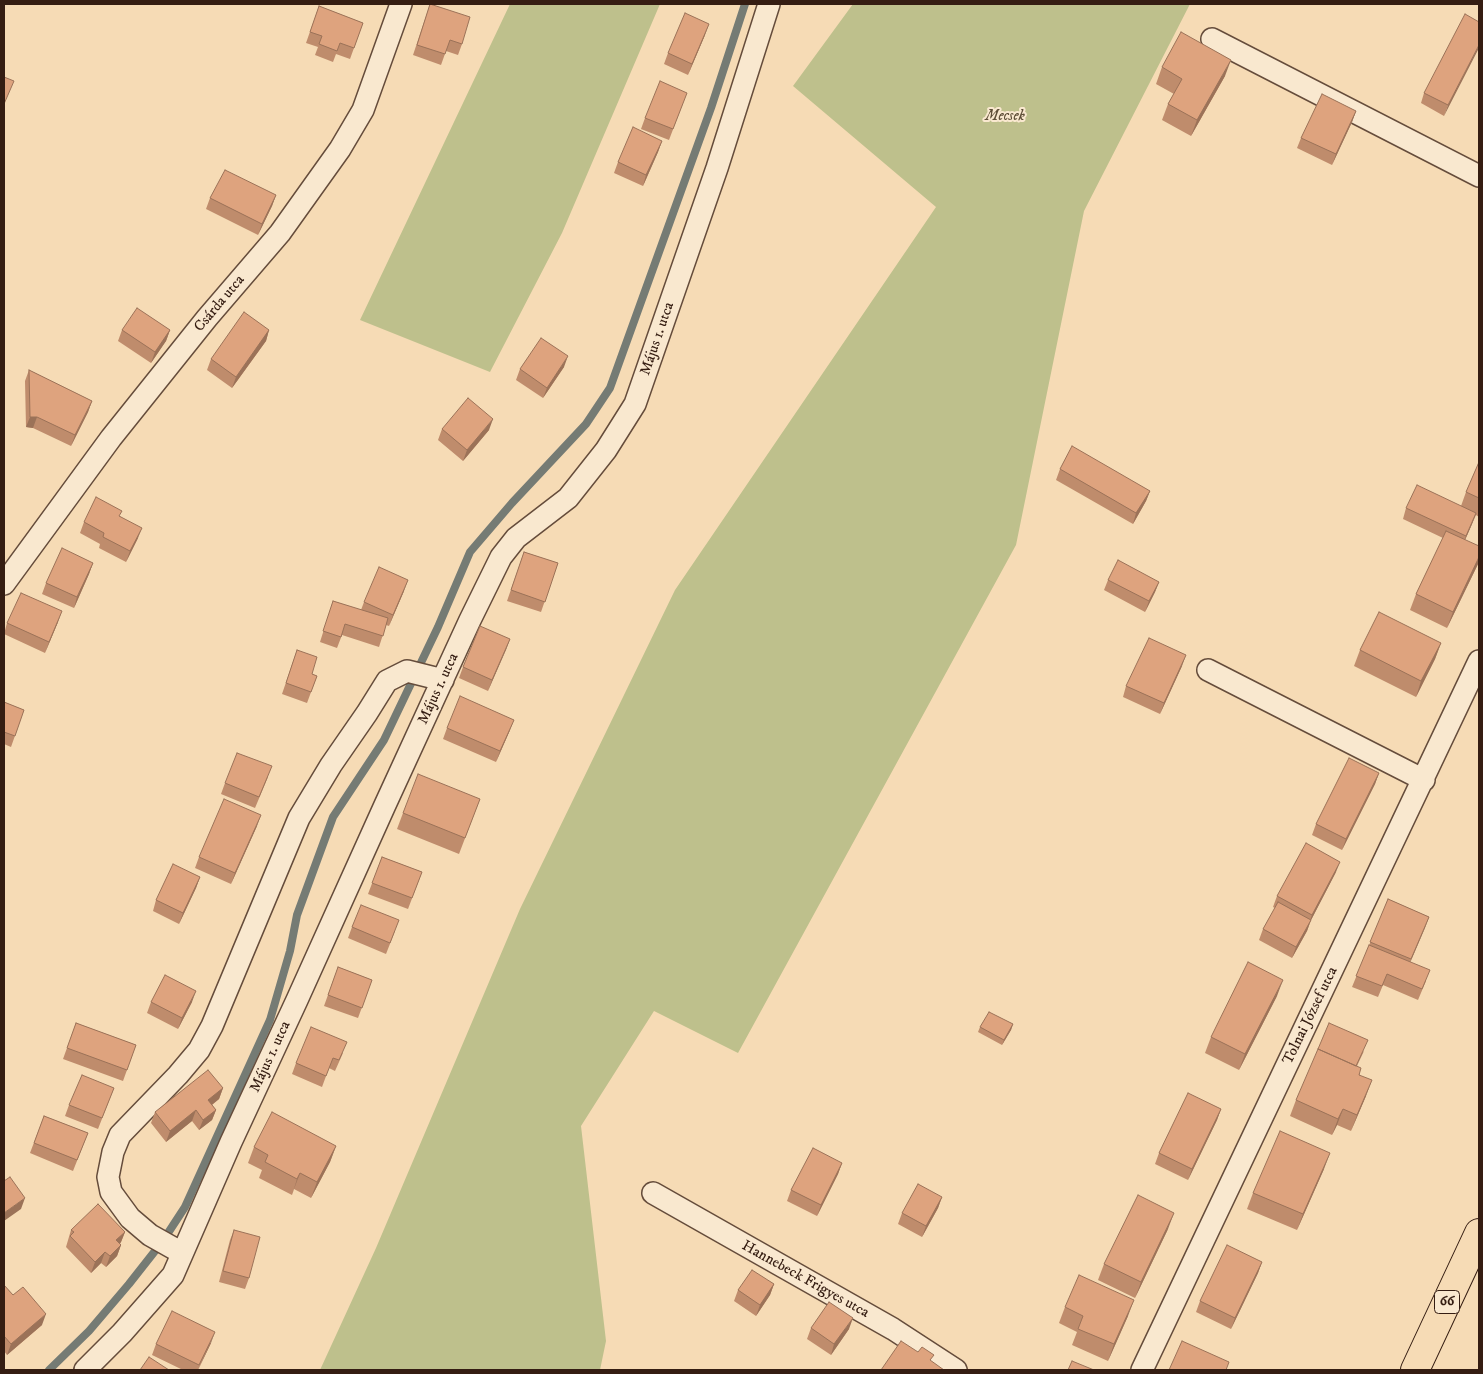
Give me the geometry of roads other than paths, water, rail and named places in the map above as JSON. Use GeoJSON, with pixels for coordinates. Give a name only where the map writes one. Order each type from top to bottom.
{"type":"FeatureCollection","features":[{"type":"Feature","properties":{"kind":"main road","name":"66"},"geometry":{"type":"LineString","coordinates":[[1415,1370],[1479,1233]]}},
{"type":"Feature","properties":{"kind":"street","name":"Csárda utca"},"geometry":{"type":"LineString","coordinates":[[4,584],[111,438],[207,318],[280,233],[340,149],[363,110],[401,4]]}},
{"type":"Feature","properties":{"kind":"street","name":"Május 1. utca"},"geometry":{"type":"LineString","coordinates":[[85,1370],[122,1333],[173,1275],[231,1142],[424,675],[501,557],[516,538],[568,498],[606,450],[635,404],[717,168],[769,4]]}},
{"type":"Feature","properties":{"kind":"street"},"geometry":{"type":"LineString","coordinates":[[1212,39],[1479,176]]}},
{"type":"Feature","properties":{"kind":"street","name":"Tolnai József utca"},"geometry":{"type":"LineString","coordinates":[[1142,1370],[1479,661]]}},
{"type":"Feature","properties":{"kind":"street"},"geometry":{"type":"LineString","coordinates":[[1208,670],[1424,780]]}},
{"type":"Feature","properties":{"kind":"street"},"geometry":{"type":"LineString","coordinates":[[182,1253],[150,1235],[130,1218],[111,1192],[108,1177],[113,1152],[120,1135],[200,1050],[212,1026],[299,818],[331,765],[387,681],[424,675]]}},
{"type":"Feature","properties":{"kind":"street","name":"Hannebeck Frigyes utca"},"geometry":{"type":"LineString","coordinates":[[653,1193],[893,1329],[956,1370]]}},
{"type":"Feature","properties":{"kind":"waterway"},"geometry":{"type":"LineString","coordinates":[[168,1233],[185,1207],[270,1020],[290,951],[297,915],[333,817],[384,740],[438,627],[470,552],[512,503],[586,424],[610,388],[711,108],[745,4]]}},
{"type":"Feature","properties":{"kind":"waterway"},"geometry":{"type":"LineString","coordinates":[[49,1370],[89,1331],[155,1251]]}},
{"type":"Feature","properties":{"kind":"park label","name":"Mecsek"},"geometry":{"type":"Point","coordinates":[1005,117]}}]}
